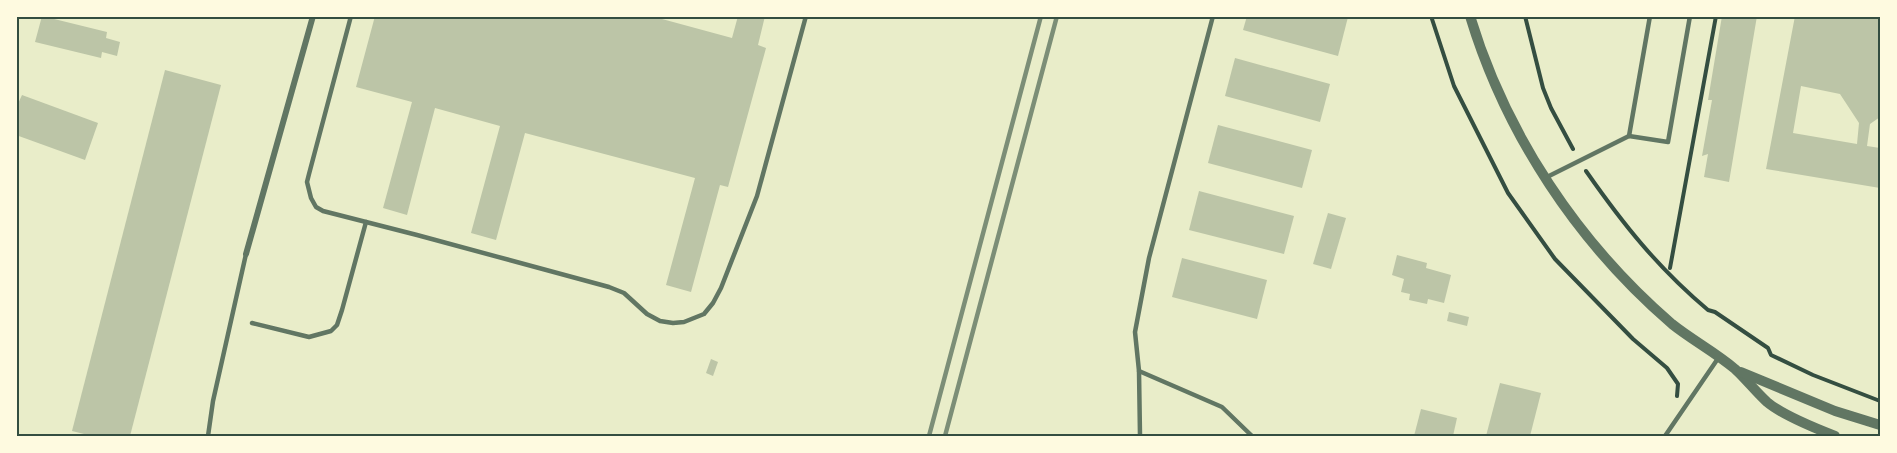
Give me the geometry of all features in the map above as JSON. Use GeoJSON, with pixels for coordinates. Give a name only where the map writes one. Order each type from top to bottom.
{"type":"FeatureCollection","features":[{"type":"Feature","properties":{"kind":"street"},"geometry":{"type":"LineString","coordinates":[[246,254],[313,16]]}},
{"type":"Feature","properties":{"kind":"street"},"geometry":{"type":"LineString","coordinates":[[1470,16],[1496,87],[1515,128],[1545,178],[1578,225],[1620,272],[1673,324],[1735,369],[1768,404],[1835,436]]}},
{"type":"Feature","properties":{"kind":"street"},"geometry":{"type":"LineString","coordinates":[[1735,369],[1835,411],[1881,425]]}},
{"type":"Feature","properties":{"kind":"lane"},"geometry":{"type":"LineString","coordinates":[[351,16],[307,182],[316,207],[331,214],[609,287],[624,293],[647,314],[660,321],[684,322],[704,314],[721,288],[757,196],[806,16]]}},
{"type":"Feature","properties":{"kind":"lane"},"geometry":{"type":"LineString","coordinates":[[1140,436],[1139,371],[1135,332],[1149,258],[1213,16]]}},
{"type":"Feature","properties":{"kind":"lane"},"geometry":{"type":"LineString","coordinates":[[1629,136],[1650,16]]}},
{"type":"Feature","properties":{"kind":"lane"},"geometry":{"type":"LineString","coordinates":[[1545,178],[1629,136],[1668,142],[1690,16]]}},
{"type":"Feature","properties":{"kind":"lane"},"geometry":{"type":"LineString","coordinates":[[252,323],[309,337],[331,331],[337,325],[342,310],[366,222]]}},
{"type":"Feature","properties":{"kind":"lane"},"geometry":{"type":"LineString","coordinates":[[208,436],[215,392],[246,254]]}},
{"type":"Feature","properties":{"kind":"lane"},"geometry":{"type":"LineString","coordinates":[[1665,436],[1719,357]]}},
{"type":"Feature","properties":{"kind":"lane"},"geometry":{"type":"LineString","coordinates":[[1139,371],[1222,406],[1252,436]]}},
{"type":"Feature","properties":{"kind":"path"},"geometry":{"type":"LineString","coordinates":[[1431,16],[1454,86],[1508,194],[1555,259],[1633,339],[1676,378],[1678,384],[1674,404]]}},
{"type":"Feature","properties":{"kind":"path"},"geometry":{"type":"LineString","coordinates":[[1525,16],[1543,88],[1551,108],[1580,161],[1634,236],[1667,274],[1708,310],[1715,312],[1768,348],[1771,355],[1813,375],[1881,401]]}},
{"type":"Feature","properties":{"kind":"path"},"geometry":{"type":"LineString","coordinates":[[1670,268],[1716,16]]}},
{"type":"Feature","properties":{"kind":"building"},"geometry":{"type":"Polygon","coordinates":[[[42,16],[107,32],[106,38],[120,42],[117,56],[102,52],[101,58],[35,42],[42,16]]]}},
{"type":"Feature","properties":{"kind":"building"},"geometry":{"type":"Polygon","coordinates":[[[375,16],[651,16],[732,38],[738,16],[765,16],[758,45],[766,48],[728,187],[720,185],[691,292],[666,285],[695,178],[525,133],[496,240],[471,233],[500,126],[435,108],[407,215],[383,208],[412,102],[356,87],[375,16]]]}},
{"type":"Feature","properties":{"kind":"building"},"geometry":{"type":"Polygon","coordinates":[[[1247,16],[1348,17],[1338,56],[1243,30],[1247,16]]]}},
{"type":"Feature","properties":{"kind":"building"},"geometry":{"type":"Polygon","coordinates":[[[1722,16],[1757,16],[1729,182],[1704,177],[1708,154],[1702,156],[1712,100],[1708,100],[1722,16]]]}},
{"type":"Feature","properties":{"kind":"building"},"geometry":{"type":"Polygon","coordinates":[[[1795,16],[1880,16],[1880,117],[1870,124],[1867,146],[1880,148],[1880,188],[1766,169],[1795,16]],[[1801,86],[1793,133],[1857,144],[1859,123],[1840,94],[1801,86]]]}},
{"type":"Feature","properties":{"kind":"building"},"geometry":{"type":"Polygon","coordinates":[[[1235,58],[1330,84],[1320,122],[1225,96],[1235,58]]]}},
{"type":"Feature","properties":{"kind":"building"},"geometry":{"type":"Polygon","coordinates":[[[165,70],[221,85],[130,436],[92,436],[72,431],[165,70]]]}},
{"type":"Feature","properties":{"kind":"building"},"geometry":{"type":"Polygon","coordinates":[[[22,95],[98,123],[85,160],[16,135],[16,108],[22,95]]]}},
{"type":"Feature","properties":{"kind":"building"},"geometry":{"type":"Polygon","coordinates":[[[1218,125],[1312,150],[1302,188],[1208,163],[1218,125]]]}},
{"type":"Feature","properties":{"kind":"building"},"geometry":{"type":"Polygon","coordinates":[[[1199,191],[1294,216],[1284,254],[1189,230],[1199,191]]]}},
{"type":"Feature","properties":{"kind":"building"},"geometry":{"type":"Polygon","coordinates":[[[1328,213],[1346,218],[1331,269],[1313,264],[1328,213]]]}},
{"type":"Feature","properties":{"kind":"building"},"geometry":{"type":"Polygon","coordinates":[[[1397,255],[1427,263],[1426,268],[1451,275],[1444,303],[1428,299],[1427,304],[1409,300],[1410,294],[1401,292],[1404,279],[1392,275],[1397,255]]]}},
{"type":"Feature","properties":{"kind":"building"},"geometry":{"type":"Polygon","coordinates":[[[1182,258],[1267,280],[1257,319],[1172,297],[1182,258]]]}},
{"type":"Feature","properties":{"kind":"building"},"geometry":{"type":"Polygon","coordinates":[[[1449,312],[1469,317],[1467,326],[1447,321],[1449,312]]]}},
{"type":"Feature","properties":{"kind":"building"},"geometry":{"type":"Polygon","coordinates":[[[711,359],[718,362],[713,376],[706,373],[711,359]]]}},
{"type":"Feature","properties":{"kind":"building"},"geometry":{"type":"Polygon","coordinates":[[[1500,383],[1541,393],[1530,436],[1486,436],[1500,383]]]}},
{"type":"Feature","properties":{"kind":"building"},"geometry":{"type":"Polygon","coordinates":[[[1421,409],[1457,418],[1453,436],[1414,436],[1421,409]]]}},
{"type":"Feature","properties":{"kind":"railway"},"geometry":{"type":"LineString","coordinates":[[929,436],[1041,16]]}},
{"type":"Feature","properties":{"kind":"railway"},"geometry":{"type":"LineString","coordinates":[[945,436],[1057,16]]}}]}
